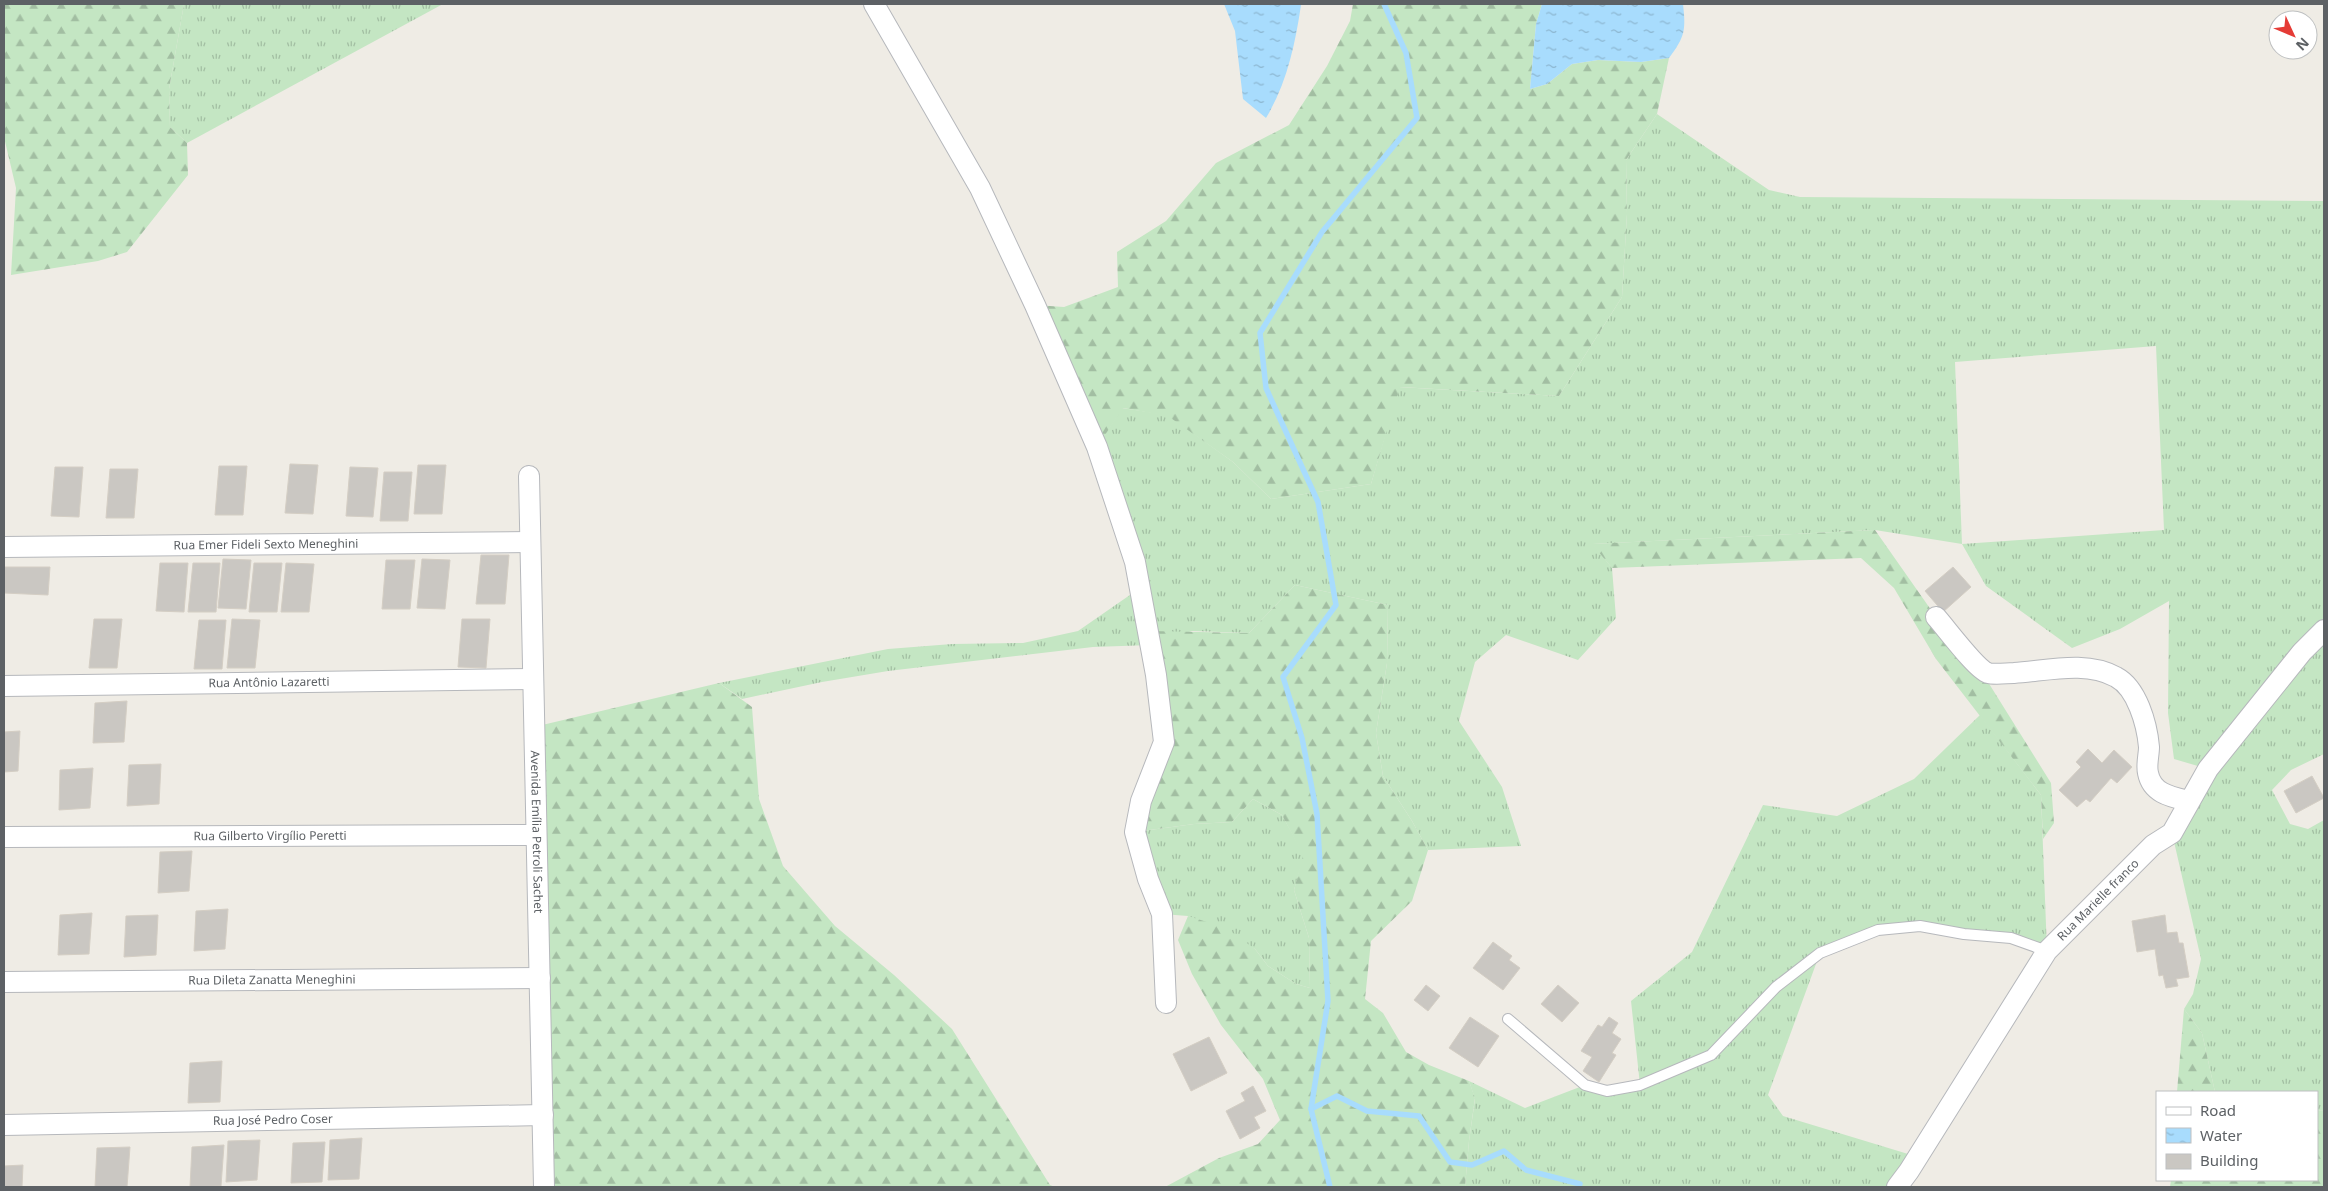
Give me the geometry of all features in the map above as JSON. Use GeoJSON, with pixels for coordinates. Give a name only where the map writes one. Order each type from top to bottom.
{"type":"FeatureCollection","features":[{"type":"Feature","properties":{"kind":"street"},"geometry":{"type":"LineString","coordinates":[[874,4],[980,188],[1035,305],[1097,446],[1135,562],[1156,675],[1164,742],[1141,801],[1135,832],[1148,879],[1162,914],[1166,1003]]}},
{"type":"Feature","properties":{"kind":"street","name":"Avenida Emília Petroli Sachet"},"geometry":{"type":"LineString","coordinates":[[529,476],[544,1187]]}},
{"type":"Feature","properties":{"kind":"street","name":"Rua Emer Fideli Sexto Meneghini"},"geometry":{"type":"LineString","coordinates":[[4,547],[530,542]]}},
{"type":"Feature","properties":{"kind":"street"},"geometry":{"type":"LineString","coordinates":[[1936,617],[1978,666],[1987,673],[2084,667],[2116,677],[2134,694],[2143,721],[2149,747],[2147,773],[2152,786],[2167,796],[2189,801]]}},
{"type":"Feature","properties":{"kind":"street","name":"Rua Marielle franco"},"geometry":{"type":"LineString","coordinates":[[1897,1187],[1909,1171],[2047,951],[2153,845],[2172,833],[2208,769],[2302,652],[2324,630]]}},
{"type":"Feature","properties":{"kind":"street","name":"Rua Antônio Lazaretti"},"geometry":{"type":"LineString","coordinates":[[4,686],[533,679]]}},
{"type":"Feature","properties":{"kind":"street","name":"Rua Gilberto Virgílio Peretti"},"geometry":{"type":"LineString","coordinates":[[4,836],[536,835]]}},
{"type":"Feature","properties":{"kind":"street","name":"Rua Dileta Zanatta Meneghini"},"geometry":{"type":"LineString","coordinates":[[4,982],[540,978]]}},
{"type":"Feature","properties":{"kind":"street","name":"Rua José Pedro Coser"},"geometry":{"type":"LineString","coordinates":[[4,1125],[542,1115]]}},
{"type":"Feature","properties":{"kind":"lane"},"geometry":{"type":"LineString","coordinates":[[1508,1019],[1585,1085],[1607,1091],[1640,1085],[1711,1055],[1776,987],[1820,953],[1878,930],[1920,926],[1964,934],[2011,938],[2047,951]]}},
{"type":"Feature","properties":{"kind":"green space"},"geometry":{"type":"Polygon","coordinates":[[[4,4],[184,4],[169,89],[170,127],[187,143],[188,175],[127,252],[98,261],[11,275],[16,188],[4,137],[4,4]]]}},
{"type":"Feature","properties":{"kind":"green space"},"geometry":{"type":"Polygon","coordinates":[[[184,4],[443,4],[187,143],[170,127],[169,89],[184,4]]]}},
{"type":"Feature","properties":{"kind":"green space"},"geometry":{"type":"Polygon","coordinates":[[[1353,4],[1542,4],[1536,24],[1530,89],[1547,84],[1572,64],[1598,60],[1641,62],[1669,58],[1657,114],[1626,160],[1627,214],[1622,297],[1559,396],[1400,387],[1371,484],[1271,499],[1233,462],[1168,416],[1123,408],[1097,447],[1035,305],[1064,307],[1118,287],[1117,252],[1166,221],[1216,163],[1289,125],[1327,66],[1350,21],[1353,4]]]}},
{"type":"Feature","properties":{"kind":"green space"},"geometry":{"type":"Polygon","coordinates":[[[1657,114],[1769,190],[1800,197],[2324,201],[2324,754],[2291,770],[2272,790],[2290,824],[2308,829],[2324,820],[2324,1111],[2318,1110],[2318,1091],[2215,1091],[2202,1033],[2184,1009],[2193,994],[2201,959],[2172,833],[2208,769],[2174,759],[2168,713],[2169,601],[2120,629],[2072,648],[1986,586],[1962,544],[1875,530],[1593,544],[1612,568],[1616,618],[1578,660],[1506,635],[1475,662],[1459,721],[1502,787],[1521,846],[1428,850],[1383,776],[1376,733],[1387,663],[1388,605],[1295,585],[1249,633],[1192,631],[1151,645],[1093,647],[888,671],[822,682],[742,699],[719,683],[888,649],[952,644],[1023,643],[1078,631],[1140,588],[1097,447],[1122,408],[1168,415],[1233,462],[1271,499],[1371,484],[1399,387],[1559,396],[1622,297],[1627,214],[1626,160],[1657,114]],[[2156,346],[1955,362],[1962,544],[2164,530],[2156,346]]]}},
{"type":"Feature","properties":{"kind":"green space"},"geometry":{"type":"Polygon","coordinates":[[[1875,530],[1936,617],[1978,666],[2051,783],[2054,823],[2043,839],[2041,795],[1936,659],[1894,588],[1861,558],[1612,568],[1592,544],[1875,530]]]}},
{"type":"Feature","properties":{"kind":"green space"},"geometry":{"type":"Polygon","coordinates":[[[1295,585],[1388,605],[1387,663],[1376,733],[1383,776],[1428,850],[1412,901],[1371,941],[1365,999],[1383,1013],[1406,1052],[1429,1065],[1469,1081],[1475,1098],[1465,1187],[1165,1187],[1219,1158],[1258,1144],[1280,1120],[1263,1079],[1221,1025],[1192,974],[1178,940],[1188,916],[1226,928],[1255,949],[1268,966],[1296,984],[1310,988],[1309,938],[1294,890],[1303,855],[1282,815],[1253,799],[1232,822],[1194,824],[1135,832],[1164,742],[1148,631],[1249,633],[1295,585]]]}},
{"type":"Feature","properties":{"kind":"green space"},"geometry":{"type":"Polygon","coordinates":[[[719,683],[752,707],[759,799],[783,866],[835,926],[894,975],[952,1029],[1050,1185],[1055,1187],[550,1187],[538,726],[719,683]]]}},
{"type":"Feature","properties":{"kind":"green space"},"geometry":{"type":"Polygon","coordinates":[[[1980,715],[2041,795],[2047,951],[2011,938],[1920,926],[1878,930],[1820,953],[1768,1095],[1783,1116],[1918,1157],[1897,1187],[1465,1187],[1475,1099],[1469,1081],[1525,1108],[1585,1085],[1607,1091],[1640,1085],[1631,1001],[1692,952],[1763,805],[1837,816],[1914,779],[1980,715]]]}},
{"type":"Feature","properties":{"kind":"green space"},"geometry":{"type":"Polygon","coordinates":[[[1253,799],[1282,815],[1304,855],[1294,890],[1309,938],[1310,988],[1296,984],[1268,966],[1255,949],[1188,916],[1162,914],[1135,832],[1194,824],[1232,822],[1253,799]]]}},
{"type":"Feature","properties":{"kind":"green space"},"geometry":{"type":"Polygon","coordinates":[[[2184,1009],[2202,1033],[2215,1091],[2177,1091],[2184,1009]]]}},
{"type":"Feature","properties":{"kind":"green space"},"geometry":{"type":"Polygon","coordinates":[[[2318,1110],[2324,1111],[2324,1187],[2170,1187],[2171,1181],[2318,1181],[2318,1110]]]}},
{"type":"Feature","properties":{"kind":"water"},"geometry":{"type":"Polygon","coordinates":[[[1224,4],[1301,5],[1296,35],[1285,77],[1266,118],[1243,99],[1235,31],[1224,4]]]}},
{"type":"Feature","properties":{"kind":"water"},"geometry":{"type":"Polygon","coordinates":[[[1542,4],[1683,4],[1683,33],[1669,58],[1641,62],[1598,60],[1572,64],[1547,84],[1530,89],[1536,24],[1542,4]]]}},
{"type":"Feature","properties":{"kind":"building"},"geometry":{"type":"Polygon","coordinates":[[[290,464],[318,465],[313,514],[285,513],[290,464]]]}},
{"type":"Feature","properties":{"kind":"building"},"geometry":{"type":"Polygon","coordinates":[[[418,465],[446,465],[442,514],[414,514],[418,465]]]}},
{"type":"Feature","properties":{"kind":"building"},"geometry":{"type":"Polygon","coordinates":[[[219,466],[247,466],[243,515],[215,515],[219,466]]]}},
{"type":"Feature","properties":{"kind":"building"},"geometry":{"type":"Polygon","coordinates":[[[55,467],[83,467],[79,517],[51,516],[55,467]]]}},
{"type":"Feature","properties":{"kind":"building"},"geometry":{"type":"Polygon","coordinates":[[[350,467],[378,468],[373,517],[346,516],[350,467]]]}},
{"type":"Feature","properties":{"kind":"building"},"geometry":{"type":"Polygon","coordinates":[[[110,469],[138,469],[134,518],[106,518],[110,469]]]}},
{"type":"Feature","properties":{"kind":"building"},"geometry":{"type":"Polygon","coordinates":[[[384,472],[412,472],[408,521],[380,521],[384,472]]]}},
{"type":"Feature","properties":{"kind":"building"},"geometry":{"type":"Polygon","coordinates":[[[481,555],[509,555],[505,604],[476,604],[481,555]]]}},
{"type":"Feature","properties":{"kind":"building"},"geometry":{"type":"Polygon","coordinates":[[[223,559],[251,560],[246,609],[218,608],[223,559]]]}},
{"type":"Feature","properties":{"kind":"building"},"geometry":{"type":"Polygon","coordinates":[[[422,559],[450,560],[445,609],[417,608],[422,559]]]}},
{"type":"Feature","properties":{"kind":"building"},"geometry":{"type":"Polygon","coordinates":[[[386,560],[415,560],[410,609],[382,609],[386,560]]]}},
{"type":"Feature","properties":{"kind":"building"},"geometry":{"type":"Polygon","coordinates":[[[160,563],[188,563],[184,612],[156,611],[160,563]]]}},
{"type":"Feature","properties":{"kind":"building"},"geometry":{"type":"Polygon","coordinates":[[[193,563],[220,563],[216,612],[188,612],[193,563]]]}},
{"type":"Feature","properties":{"kind":"building"},"geometry":{"type":"Polygon","coordinates":[[[254,563],[282,563],[277,612],[249,612],[254,563]]]}},
{"type":"Feature","properties":{"kind":"building"},"geometry":{"type":"Polygon","coordinates":[[[286,563],[314,564],[309,612],[281,612],[286,563]]]}},
{"type":"Feature","properties":{"kind":"building"},"geometry":{"type":"Polygon","coordinates":[[[4,567],[50,567],[48,595],[4,593],[4,567]]]}},
{"type":"Feature","properties":{"kind":"building"},"geometry":{"type":"Polygon","coordinates":[[[1953,567],[1971,587],[1943,612],[1925,591],[1953,567]]]}},
{"type":"Feature","properties":{"kind":"building"},"geometry":{"type":"Polygon","coordinates":[[[94,619],[122,619],[117,668],[89,668],[94,619]]]}},
{"type":"Feature","properties":{"kind":"building"},"geometry":{"type":"Polygon","coordinates":[[[232,619],[260,620],[255,668],[227,668],[232,619]]]}},
{"type":"Feature","properties":{"kind":"building"},"geometry":{"type":"Polygon","coordinates":[[[462,619],[490,619],[486,668],[458,667],[462,619]]]}},
{"type":"Feature","properties":{"kind":"building"},"geometry":{"type":"Polygon","coordinates":[[[199,620],[226,620],[222,669],[194,669],[199,620]]]}},
{"type":"Feature","properties":{"kind":"building"},"geometry":{"type":"Polygon","coordinates":[[[127,701],[124,742],[93,743],[95,703],[127,701]]]}},
{"type":"Feature","properties":{"kind":"building"},"geometry":{"type":"Polygon","coordinates":[[[20,731],[18,771],[4,772],[4,732],[20,731]]]}},
{"type":"Feature","properties":{"kind":"building"},"geometry":{"type":"Polygon","coordinates":[[[2088,749],[2102,763],[2114,750],[2132,767],[2117,783],[2111,778],[2090,802],[2086,799],[2077,807],[2059,790],[2081,767],[2076,762],[2088,749]]]}},
{"type":"Feature","properties":{"kind":"building"},"geometry":{"type":"Polygon","coordinates":[[[161,764],[159,804],[127,806],[129,765],[161,764]]]}},
{"type":"Feature","properties":{"kind":"building"},"geometry":{"type":"Polygon","coordinates":[[[93,768],[90,808],[59,810],[60,770],[93,768]]]}},
{"type":"Feature","properties":{"kind":"building"},"geometry":{"type":"Polygon","coordinates":[[[2312,776],[2324,798],[2296,813],[2284,791],[2312,776]]]}},
{"type":"Feature","properties":{"kind":"building"},"geometry":{"type":"Polygon","coordinates":[[[192,851],[189,891],[158,893],[160,852],[192,851]]]}},
{"type":"Feature","properties":{"kind":"building"},"geometry":{"type":"Polygon","coordinates":[[[228,909],[225,949],[194,951],[196,911],[228,909]]]}},
{"type":"Feature","properties":{"kind":"building"},"geometry":{"type":"Polygon","coordinates":[[[92,913],[89,954],[58,955],[60,915],[92,913]]]}},
{"type":"Feature","properties":{"kind":"building"},"geometry":{"type":"Polygon","coordinates":[[[158,915],[156,955],[124,957],[126,916],[158,915]]]}},
{"type":"Feature","properties":{"kind":"building"},"geometry":{"type":"Polygon","coordinates":[[[2165,915],[2167,933],[2177,932],[2179,943],[2183,943],[2189,977],[2176,979],[2178,986],[2166,988],[2163,975],[2159,976],[2155,949],[2137,952],[2132,921],[2165,915]]]}},
{"type":"Feature","properties":{"kind":"building"},"geometry":{"type":"Polygon","coordinates":[[[1493,942],[1512,956],[1509,960],[1520,968],[1503,990],[1473,968],[1493,942]]]}},
{"type":"Feature","properties":{"kind":"building"},"geometry":{"type":"Polygon","coordinates":[[[1426,985],[1440,996],[1428,1011],[1414,1000],[1426,985]]]}},
{"type":"Feature","properties":{"kind":"building"},"geometry":{"type":"Polygon","coordinates":[[[1558,985],[1579,1003],[1562,1022],[1541,1004],[1558,985]]]}},
{"type":"Feature","properties":{"kind":"building"},"geometry":{"type":"Polygon","coordinates":[[[1470,1017],[1499,1036],[1478,1067],[1449,1048],[1470,1017]]]}},
{"type":"Feature","properties":{"kind":"building"},"geometry":{"type":"Polygon","coordinates":[[[1609,1017],[1618,1023],[1612,1033],[1621,1039],[1612,1053],[1616,1055],[1599,1082],[1583,1071],[1592,1057],[1581,1051],[1598,1025],[1602,1027],[1609,1017]]]}},
{"type":"Feature","properties":{"kind":"building"},"geometry":{"type":"Polygon","coordinates":[[[1209,1037],[1227,1073],[1191,1091],[1173,1054],[1209,1037]]]}},
{"type":"Feature","properties":{"kind":"building"},"geometry":{"type":"Polygon","coordinates":[[[222,1061],[220,1102],[188,1103],[190,1063],[222,1061]]]}},
{"type":"Feature","properties":{"kind":"building"},"geometry":{"type":"Polygon","coordinates":[[[1253,1086],[1266,1111],[1254,1117],[1260,1128],[1240,1139],[1226,1111],[1245,1101],[1241,1093],[1253,1086]]]}},
{"type":"Feature","properties":{"kind":"building"},"geometry":{"type":"Polygon","coordinates":[[[362,1138],[359,1179],[328,1180],[330,1140],[362,1138]]]}},
{"type":"Feature","properties":{"kind":"building"},"geometry":{"type":"Polygon","coordinates":[[[260,1140],[257,1180],[226,1182],[228,1141],[260,1140]]]}},
{"type":"Feature","properties":{"kind":"building"},"geometry":{"type":"Polygon","coordinates":[[[325,1142],[322,1182],[291,1183],[293,1143],[325,1142]]]}},
{"type":"Feature","properties":{"kind":"building"},"geometry":{"type":"Polygon","coordinates":[[[224,1145],[221,1186],[190,1187],[192,1147],[224,1145]]]}},
{"type":"Feature","properties":{"kind":"building"},"geometry":{"type":"Polygon","coordinates":[[[130,1147],[127,1187],[95,1187],[97,1148],[130,1147]]]}},
{"type":"Feature","properties":{"kind":"building"},"geometry":{"type":"Polygon","coordinates":[[[23,1165],[22,1187],[4,1187],[4,1166],[23,1165]]]}},
{"type":"Feature","properties":{"kind":"waterway"},"geometry":{"type":"LineString","coordinates":[[1330,1187],[1311,1109],[1328,1001],[1317,814],[1302,738],[1283,677],[1336,605],[1318,502],[1266,388],[1260,333],[1322,232],[1417,118],[1406,53],[1384,4]]}},
{"type":"Feature","properties":{"kind":"waterway"},"geometry":{"type":"LineString","coordinates":[[1311,1109],[1337,1096],[1367,1111],[1419,1116],[1450,1162],[1472,1165],[1504,1151],[1526,1170],[1580,1184]]}}]}
